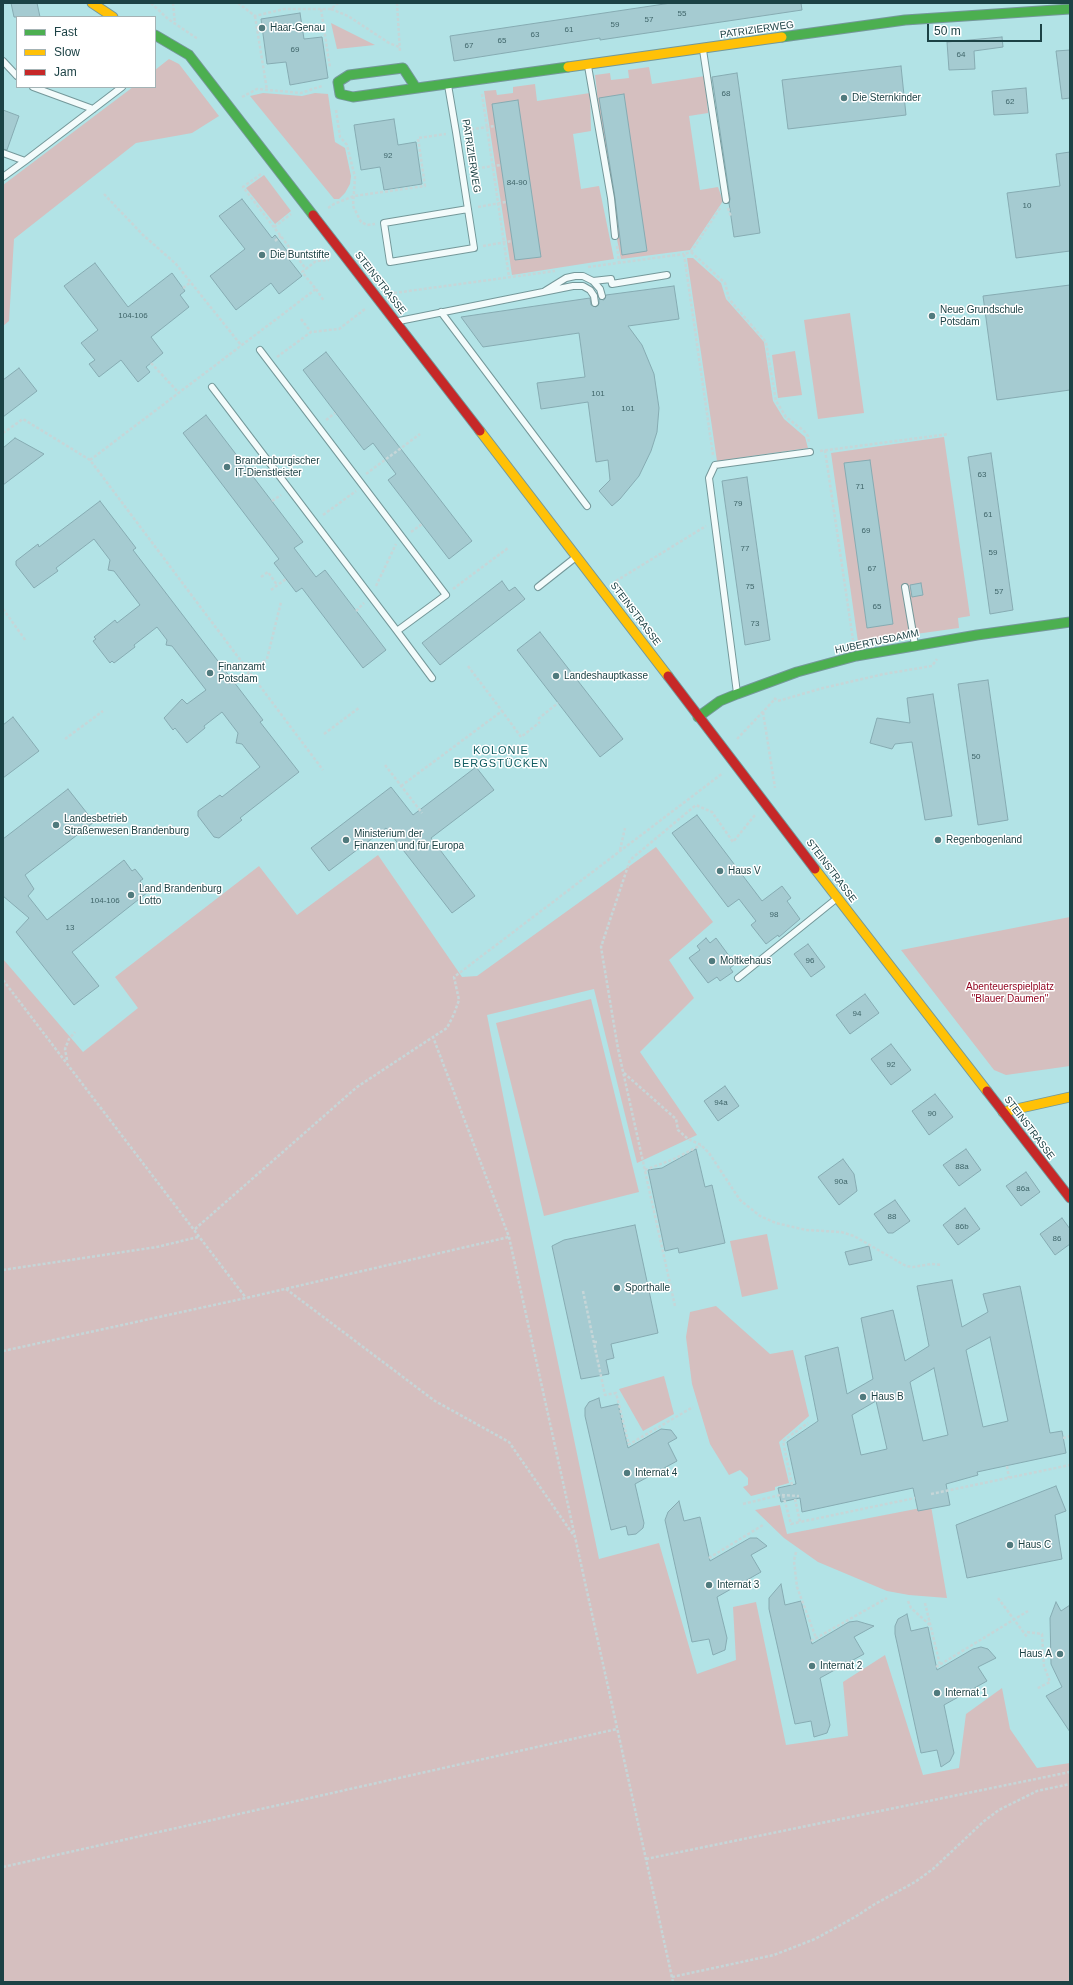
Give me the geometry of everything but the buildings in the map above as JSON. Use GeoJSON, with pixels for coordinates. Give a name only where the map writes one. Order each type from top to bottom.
{"type":"FeatureCollection","features":[{"type":"Feature","properties":{"kind":"street"},"geometry":{"type":"LineString","coordinates":[[92,3],[112,16]]}},
{"type":"Feature","properties":{"kind":"street","name":"PATRIZIERWEG"},"geometry":{"type":"LineString","coordinates":[[335,82],[340,94],[353,97],[905,20],[991,10],[1070,9]]}},
{"type":"Feature","properties":{"kind":"street","name":"STEINSTRASSE"},"geometry":{"type":"LineString","coordinates":[[156,36],[189,55],[577,556],[698,717],[1070,1198]]}},
{"type":"Feature","properties":{"kind":"street"},"geometry":{"type":"LineString","coordinates":[[335,82],[349,75],[403,68],[416,88]]}},
{"type":"Feature","properties":{"kind":"street","name":"HUBERTUSDAMM"},"geometry":{"type":"LineString","coordinates":[[698,717],[720,701],[737,694],[797,672],[856,656],[915,644],[1070,622]]}},
{"type":"Feature","properties":{"kind":"street"},"geometry":{"type":"LineString","coordinates":[[1003,1112],[1070,1096]]}},
{"type":"Feature","properties":{"kind":"lane"},"geometry":{"type":"LineString","coordinates":[[703,48],[726,200]]}},
{"type":"Feature","properties":{"kind":"lane"},"geometry":{"type":"LineString","coordinates":[[3,61],[16,75]]}},
{"type":"Feature","properties":{"kind":"lane"},"geometry":{"type":"LineString","coordinates":[[588,64],[611,198],[615,236]]}},
{"type":"Feature","properties":{"kind":"lane","name":"PATRIZIERWEG"},"geometry":{"type":"LineString","coordinates":[[448,83],[474,248]]}},
{"type":"Feature","properties":{"kind":"lane"},"geometry":{"type":"LineString","coordinates":[[36,88],[93,109]]}},
{"type":"Feature","properties":{"kind":"lane"},"geometry":{"type":"LineString","coordinates":[[3,177],[121,88]]}},
{"type":"Feature","properties":{"kind":"lane"},"geometry":{"type":"LineString","coordinates":[[3,152],[26,161]]}},
{"type":"Feature","properties":{"kind":"lane"},"geometry":{"type":"LineString","coordinates":[[468,209],[384,223],[390,262],[474,248]]}},
{"type":"Feature","properties":{"kind":"lane"},"geometry":{"type":"LineString","coordinates":[[593,281],[611,279],[612,284],[667,275]]}},
{"type":"Feature","properties":{"kind":"lane"},"geometry":{"type":"LineString","coordinates":[[542,292],[566,278],[583,276],[593,281],[600,289],[602,296]]}},
{"type":"Feature","properties":{"kind":"lane"},"geometry":{"type":"LineString","coordinates":[[395,321],[573,286],[583,286],[590,290],[594,296],[595,303]]}},
{"type":"Feature","properties":{"kind":"lane"},"geometry":{"type":"LineString","coordinates":[[441,312],[587,506]]}},
{"type":"Feature","properties":{"kind":"lane"},"geometry":{"type":"LineString","coordinates":[[260,350],[446,594],[397,632]]}},
{"type":"Feature","properties":{"kind":"lane"},"geometry":{"type":"LineString","coordinates":[[212,387],[432,678]]}},
{"type":"Feature","properties":{"kind":"lane"},"geometry":{"type":"LineString","coordinates":[[737,694],[709,478],[715,465],[810,452]]}},
{"type":"Feature","properties":{"kind":"lane"},"geometry":{"type":"LineString","coordinates":[[538,587],[577,556]]}},
{"type":"Feature","properties":{"kind":"lane"},"geometry":{"type":"LineString","coordinates":[[905,587],[915,644]]}},
{"type":"Feature","properties":{"kind":"lane"},"geometry":{"type":"LineString","coordinates":[[738,978],[838,898]]}},
{"type":"Feature","properties":{"kind":"path"},"geometry":{"type":"LineString","coordinates":[[151,3],[175,23],[173,3]]}},
{"type":"Feature","properties":{"kind":"path"},"geometry":{"type":"LineString","coordinates":[[238,3],[255,16],[267,90]]}},
{"type":"Feature","properties":{"kind":"path"},"geometry":{"type":"LineString","coordinates":[[331,9],[338,3]]}},
{"type":"Feature","properties":{"kind":"path"},"geometry":{"type":"LineString","coordinates":[[397,3],[399,47],[403,68]]}},
{"type":"Feature","properties":{"kind":"path"},"geometry":{"type":"LineString","coordinates":[[255,16],[284,9],[331,9],[348,16],[389,43],[399,47]]}},
{"type":"Feature","properties":{"kind":"path"},"geometry":{"type":"LineString","coordinates":[[229,106],[257,89],[301,93],[335,82],[321,9]]}},
{"type":"Feature","properties":{"kind":"path"},"geometry":{"type":"LineString","coordinates":[[480,79],[509,277]]}},
{"type":"Feature","properties":{"kind":"path"},"geometry":{"type":"LineString","coordinates":[[335,106],[340,137],[347,145],[355,177],[353,206],[361,222],[367,226],[384,223]]}},
{"type":"Feature","properties":{"kind":"path"},"geometry":{"type":"LineString","coordinates":[[322,213],[334,204],[354,196],[425,186],[418,138],[495,126]]}},
{"type":"Feature","properties":{"kind":"path"},"geometry":{"type":"LineString","coordinates":[[274,165],[243,187],[306,269]]}},
{"type":"Feature","properties":{"kind":"path"},"geometry":{"type":"LineString","coordinates":[[462,171],[501,165]]}},
{"type":"Feature","properties":{"kind":"path"},"geometry":{"type":"LineString","coordinates":[[104,194],[143,235],[176,264],[241,345]]}},
{"type":"Feature","properties":{"kind":"path"},"geometry":{"type":"LineString","coordinates":[[588,267],[691,252],[726,200]]}},
{"type":"Feature","properties":{"kind":"path"},"geometry":{"type":"LineString","coordinates":[[468,209],[506,202]]}},
{"type":"Feature","properties":{"kind":"path"},"geometry":{"type":"LineString","coordinates":[[274,227],[304,204]]}},
{"type":"Feature","properties":{"kind":"path"},"geometry":{"type":"LineString","coordinates":[[275,241],[281,236]]}},
{"type":"Feature","properties":{"kind":"path"},"geometry":{"type":"LineString","coordinates":[[474,248],[512,241]]}},
{"type":"Feature","properties":{"kind":"path"},"geometry":{"type":"LineString","coordinates":[[284,254],[291,249]]}},
{"type":"Feature","properties":{"kind":"path"},"geometry":{"type":"LineString","coordinates":[[691,252],[724,283],[729,299],[766,342],[776,401],[786,417],[808,436],[810,452]]}},
{"type":"Feature","properties":{"kind":"path"},"geometry":{"type":"LineString","coordinates":[[324,301],[302,272],[316,261],[337,259],[343,254]]}},
{"type":"Feature","properties":{"kind":"path"},"geometry":{"type":"LineString","coordinates":[[684,254],[715,465]]}},
{"type":"Feature","properties":{"kind":"path"},"geometry":{"type":"LineString","coordinates":[[269,363],[311,332],[339,329],[378,299],[395,292],[556,271]]}},
{"type":"Feature","properties":{"kind":"path"},"geometry":{"type":"LineString","coordinates":[[183,288],[191,282]]}},
{"type":"Feature","properties":{"kind":"path"},"geometry":{"type":"LineString","coordinates":[[90,460],[316,289]]}},
{"type":"Feature","properties":{"kind":"path"},"geometry":{"type":"LineString","coordinates":[[301,319],[311,332]]}},
{"type":"Feature","properties":{"kind":"path"},"geometry":{"type":"LineString","coordinates":[[151,363],[179,393]]}},
{"type":"Feature","properties":{"kind":"path"},"geometry":{"type":"LineString","coordinates":[[3,433],[23,419],[90,460],[323,770]]}},
{"type":"Feature","properties":{"kind":"path"},"geometry":{"type":"LineString","coordinates":[[856,656],[825,450],[949,434]]}},
{"type":"Feature","properties":{"kind":"path"},"geometry":{"type":"LineString","coordinates":[[602,589],[715,521]]}},
{"type":"Feature","properties":{"kind":"path"},"geometry":{"type":"LineString","coordinates":[[356,610],[371,597],[395,544],[422,524]]}},
{"type":"Feature","properties":{"kind":"path"},"geometry":{"type":"LineString","coordinates":[[446,594],[508,548]]}},
{"type":"Feature","properties":{"kind":"path"},"geometry":{"type":"LineString","coordinates":[[261,577],[268,572],[277,585]]}},
{"type":"Feature","properties":{"kind":"path"},"geometry":{"type":"LineString","coordinates":[[612,574],[621,586]]}},
{"type":"Feature","properties":{"kind":"path"},"geometry":{"type":"LineString","coordinates":[[271,590],[286,579]]}},
{"type":"Feature","properties":{"kind":"path"},"geometry":{"type":"LineString","coordinates":[[235,683],[267,659],[280,602]]}},
{"type":"Feature","properties":{"kind":"path"},"geometry":{"type":"LineString","coordinates":[[3,610],[26,641]]}},
{"type":"Feature","properties":{"kind":"path"},"geometry":{"type":"LineString","coordinates":[[771,696],[778,701],[868,677],[932,666],[939,656]]}},
{"type":"Feature","properties":{"kind":"path"},"geometry":{"type":"LineString","coordinates":[[468,666],[521,737],[540,722]]}},
{"type":"Feature","properties":{"kind":"path"},"geometry":{"type":"LineString","coordinates":[[732,743],[775,699]]}},
{"type":"Feature","properties":{"kind":"path"},"geometry":{"type":"LineString","coordinates":[[538,719],[558,703]]}},
{"type":"Feature","properties":{"kind":"path"},"geometry":{"type":"LineString","coordinates":[[324,734],[360,707]]}},
{"type":"Feature","properties":{"kind":"path"},"geometry":{"type":"LineString","coordinates":[[65,739],[103,711]]}},
{"type":"Feature","properties":{"kind":"path"},"geometry":{"type":"LineString","coordinates":[[401,786],[502,711]]}},
{"type":"Feature","properties":{"kind":"path"},"geometry":{"type":"LineString","coordinates":[[763,712],[776,795]]}},
{"type":"Feature","properties":{"kind":"path"},"geometry":{"type":"LineString","coordinates":[[385,765],[422,812]]}},
{"type":"Feature","properties":{"kind":"path"},"geometry":{"type":"LineString","coordinates":[[195,1230],[357,1088],[447,1028],[459,1000],[454,977],[725,772]]}},
{"type":"Feature","properties":{"kind":"path"},"geometry":{"type":"LineString","coordinates":[[676,1306],[624,1073],[601,947],[630,860],[696,805],[712,812],[733,842],[758,811]]}},
{"type":"Feature","properties":{"kind":"path"},"geometry":{"type":"LineString","coordinates":[[620,850],[625,828]]}},
{"type":"Feature","properties":{"kind":"path"},"geometry":{"type":"LineString","coordinates":[[3,980],[246,1298]]}},
{"type":"Feature","properties":{"kind":"path"},"geometry":{"type":"LineString","coordinates":[[71,1068],[66,1059],[66,1049],[69,1039],[76,1032]]}},
{"type":"Feature","properties":{"kind":"path"},"geometry":{"type":"LineString","coordinates":[[433,1037],[509,1237],[673,1982]]}},
{"type":"Feature","properties":{"kind":"path"},"geometry":{"type":"LineString","coordinates":[[624,1073],[676,1119],[678,1130],[688,1139],[701,1145],[709,1152],[740,1200],[760,1216],[776,1223],[806,1230],[841,1232],[854,1236],[906,1266],[913,1267],[931,1264],[942,1265]]}},
{"type":"Feature","properties":{"kind":"path"},"geometry":{"type":"LineString","coordinates":[[645,1170],[674,1159],[701,1145]]}},
{"type":"Feature","properties":{"kind":"path"},"geometry":{"type":"LineString","coordinates":[[3,1270],[157,1247],[198,1237]]}},
{"type":"Feature","properties":{"kind":"path"},"geometry":{"type":"LineString","coordinates":[[3,1351],[286,1289],[509,1237]]}},
{"type":"Feature","properties":{"kind":"path"},"geometry":{"type":"LineString","coordinates":[[286,1289],[435,1401],[509,1442],[575,1538]]}},
{"type":"Feature","properties":{"kind":"path"},"geometry":{"type":"LineString","coordinates":[[582,1291],[605,1395],[616,1393],[628,1445],[694,1407]]}},
{"type":"Feature","properties":{"kind":"path"},"geometry":{"type":"LineString","coordinates":[[792,1485],[783,1441],[808,1423]]}},
{"type":"Feature","properties":{"kind":"path"},"geometry":{"type":"LineString","coordinates":[[1063,1438],[1070,1436]]}},
{"type":"Feature","properties":{"kind":"path"},"geometry":{"type":"LineString","coordinates":[[931,1494],[1070,1465]]}},
{"type":"Feature","properties":{"kind":"path"},"geometry":{"type":"LineString","coordinates":[[1006,1466],[1009,1478]]}},
{"type":"Feature","properties":{"kind":"path"},"geometry":{"type":"LineString","coordinates":[[783,1495],[791,1524],[915,1498]]}},
{"type":"Feature","properties":{"kind":"path"},"geometry":{"type":"LineString","coordinates":[[743,1504],[783,1495],[799,1496]]}},
{"type":"Feature","properties":{"kind":"path"},"geometry":{"type":"LineString","coordinates":[[795,1499],[800,1522]]}},
{"type":"Feature","properties":{"kind":"path"},"geometry":{"type":"LineString","coordinates":[[709,1558],[763,1525]]}},
{"type":"Feature","properties":{"kind":"path"},"geometry":{"type":"LineString","coordinates":[[796,1552],[794,1561],[797,1587],[816,1638]]}},
{"type":"Feature","properties":{"kind":"path"},"geometry":{"type":"LineString","coordinates":[[811,1641],[887,1598]]}},
{"type":"Feature","properties":{"kind":"path"},"geometry":{"type":"LineString","coordinates":[[998,1598],[1027,1636]]}},
{"type":"Feature","properties":{"kind":"path"},"geometry":{"type":"LineString","coordinates":[[908,1601],[911,1608],[931,1626]]}},
{"type":"Feature","properties":{"kind":"path"},"geometry":{"type":"LineString","coordinates":[[925,1603],[940,1665]]}},
{"type":"Feature","properties":{"kind":"path"},"geometry":{"type":"LineString","coordinates":[[936,1667],[1028,1612]]}},
{"type":"Feature","properties":{"kind":"path"},"geometry":{"type":"LineString","coordinates":[[1027,1632],[1042,1634],[1044,1666],[1050,1682],[1036,1689]]}},
{"type":"Feature","properties":{"kind":"path"},"geometry":{"type":"LineString","coordinates":[[3,1867],[617,1729]]}},
{"type":"Feature","properties":{"kind":"path"},"geometry":{"type":"LineString","coordinates":[[646,1859],[1070,1772]]}},
{"type":"Feature","properties":{"kind":"path"},"geometry":{"type":"LineString","coordinates":[[672,1977],[774,1955],[815,1939],[915,1882],[933,1869],[983,1822],[999,1810],[1037,1791],[1070,1784]]}},
{"type":"Feature","properties":{"kind":"green space"},"geometry":{"type":"Polygon","coordinates":[[[331,23],[375,45],[337,49],[331,23]]]}},
{"type":"Feature","properties":{"kind":"green space"},"geometry":{"type":"Polygon","coordinates":[[[169,59],[179,64],[219,116],[192,133],[136,143],[14,239],[9,321],[3,326],[3,185],[132,88],[156,88],[156,69],[169,59]]]}},
{"type":"Feature","properties":{"kind":"green space"},"geometry":{"type":"Polygon","coordinates":[[[649,67],[652,84],[705,76],[708,113],[689,116],[700,190],[718,187],[723,201],[690,250],[621,259],[606,185],[598,130],[595,75],[610,73],[611,80],[629,78],[628,70],[649,67]]]}},
{"type":"Feature","properties":{"kind":"green space"},"geometry":{"type":"Polygon","coordinates":[[[535,84],[537,101],[590,93],[591,131],[573,134],[581,189],[599,186],[614,259],[512,275],[484,91],[496,90],[497,95],[513,93],[513,87],[535,84]]]}},
{"type":"Feature","properties":{"kind":"green space"},"geometry":{"type":"Polygon","coordinates":[[[263,93],[302,96],[315,93],[328,94],[335,142],[345,148],[351,176],[350,184],[345,193],[339,199],[334,199],[250,96],[263,93]]]}},
{"type":"Feature","properties":{"kind":"green space"},"geometry":{"type":"Polygon","coordinates":[[[264,175],[291,211],[275,224],[246,188],[264,175]]]}},
{"type":"Feature","properties":{"kind":"green space"},"geometry":{"type":"Polygon","coordinates":[[[687,258],[693,258],[721,283],[726,299],[764,342],[773,401],[784,419],[805,437],[808,448],[717,461],[687,258]]]}},
{"type":"Feature","properties":{"kind":"green space"},"geometry":{"type":"Polygon","coordinates":[[[850,313],[864,413],[818,419],[804,320],[850,313]]]}},
{"type":"Feature","properties":{"kind":"green space"},"geometry":{"type":"Polygon","coordinates":[[[795,351],[802,395],[778,398],[772,355],[795,351]]]}},
{"type":"Feature","properties":{"kind":"green space"},"geometry":{"type":"Polygon","coordinates":[[[944,437],[970,616],[958,618],[959,628],[858,642],[831,453],[944,437]]]}},
{"type":"Feature","properties":{"kind":"green space"},"geometry":{"type":"Polygon","coordinates":[[[656,847],[713,922],[669,960],[694,998],[640,1052],[697,1135],[637,1163],[594,989],[487,1015],[599,1559],[659,1543],[697,1674],[736,1660],[733,1607],[756,1602],[786,1745],[848,1736],[843,1682],[885,1655],[923,1775],[959,1768],[966,1714],[1002,1688],[1010,1729],[1037,1768],[1070,1763],[1070,1982],[3,1982],[3,959],[83,1052],[138,1008],[115,977],[259,866],[297,915],[378,855],[462,977],[477,976],[656,847]]]}},
{"type":"Feature","properties":{"kind":"green space","name":"Abenteuerspielplatz \"Blauer Daumen\""},"geometry":{"type":"Polygon","coordinates":[[[1070,917],[1070,1066],[1006,1075],[994,1070],[901,950],[1070,917]]]}},
{"type":"Feature","properties":{"kind":"green space"},"geometry":{"type":"Polygon","coordinates":[[[591,999],[639,1192],[544,1216],[496,1023],[591,999]]]}},
{"type":"Feature","properties":{"kind":"green space"},"geometry":{"type":"Polygon","coordinates":[[[767,1234],[778,1289],[742,1297],[730,1241],[767,1234]]]}},
{"type":"Feature","properties":{"kind":"green space"},"geometry":{"type":"Polygon","coordinates":[[[716,1306],[770,1354],[793,1350],[809,1416],[779,1442],[789,1483],[775,1487],[775,1490],[751,1496],[743,1487],[748,1485],[748,1478],[740,1470],[729,1475],[710,1444],[692,1384],[686,1337],[690,1312],[716,1306]]]}},
{"type":"Feature","properties":{"kind":"green space"},"geometry":{"type":"Polygon","coordinates":[[[664,1376],[674,1414],[643,1431],[619,1389],[664,1376]]]}},
{"type":"Feature","properties":{"kind":"green space"},"geometry":{"type":"Polygon","coordinates":[[[780,1505],[787,1534],[931,1506],[947,1598],[909,1595],[887,1591],[818,1562],[784,1538],[755,1510],[780,1505]]]}},
{"type":"Feature","properties":{"kind":"traffic: fast"},"geometry":{"type":"LineString","coordinates":[[782,37],[905,20],[1070,9]]}},
{"type":"Feature","properties":{"kind":"traffic: fast"},"geometry":{"type":"LineString","coordinates":[[156,36],[189,55],[313,215]]}},
{"type":"Feature","properties":{"kind":"traffic: fast"},"geometry":{"type":"LineString","coordinates":[[416,88],[403,68],[349,75],[338,82],[340,94],[353,97],[568,67]]}},
{"type":"Feature","properties":{"kind":"traffic: fast"},"geometry":{"type":"LineString","coordinates":[[698,717],[720,701],[737,694],[797,672],[856,656],[977,635],[1070,622]]}},
{"type":"Feature","properties":{"kind":"traffic: slow"},"geometry":{"type":"LineString","coordinates":[[92,3],[112,16]]}},
{"type":"Feature","properties":{"kind":"traffic: slow"},"geometry":{"type":"LineString","coordinates":[[568,67],[782,37]]}},
{"type":"Feature","properties":{"kind":"traffic: slow"},"geometry":{"type":"LineString","coordinates":[[480,431],[668,676]]}},
{"type":"Feature","properties":{"kind":"traffic: slow"},"geometry":{"type":"LineString","coordinates":[[815,869],[987,1091]]}},
{"type":"Feature","properties":{"kind":"traffic: slow"},"geometry":{"type":"LineString","coordinates":[[1003,1112],[1070,1097]]}},
{"type":"Feature","properties":{"kind":"traffic: jam"},"geometry":{"type":"LineString","coordinates":[[313,215],[480,431]]}},
{"type":"Feature","properties":{"kind":"traffic: jam"},"geometry":{"type":"LineString","coordinates":[[668,676],[815,869]]}},
{"type":"Feature","properties":{"kind":"traffic: jam"},"geometry":{"type":"LineString","coordinates":[[987,1091],[1070,1198]]}},
{"type":"Feature","properties":{"kind":"place","name":"Haar-Genau"},"geometry":{"type":"Point","coordinates":[262,28]}},
{"type":"Feature","properties":{"kind":"place","name":"Die Sternkinder"},"geometry":{"type":"Point","coordinates":[844,98]}},
{"type":"Feature","properties":{"kind":"place","name":"Die Buntstifte"},"geometry":{"type":"Point","coordinates":[262,255]}},
{"type":"Feature","properties":{"kind":"place","name":"Neue Grundschule Potsdam"},"geometry":{"type":"Point","coordinates":[932,316]}},
{"type":"Feature","properties":{"kind":"place","name":"Brandenburgischer IT-Dienstleister"},"geometry":{"type":"Point","coordinates":[227,467]}},
{"type":"Feature","properties":{"kind":"place","name":"Finanzamt Potsdam"},"geometry":{"type":"Point","coordinates":[210,673]}},
{"type":"Feature","properties":{"kind":"place","name":"Landeshauptkasse"},"geometry":{"type":"Point","coordinates":[556,676]}},
{"type":"Feature","properties":{"kind":"place","name":"Landesbetrieb Straßenwesen Brandenburg"},"geometry":{"type":"Point","coordinates":[56,825]}},
{"type":"Feature","properties":{"kind":"place","name":"Ministerium der Finanzen und für Europa"},"geometry":{"type":"Point","coordinates":[346,840]}},
{"type":"Feature","properties":{"kind":"place","name":"Regenbogenland"},"geometry":{"type":"Point","coordinates":[938,840]}},
{"type":"Feature","properties":{"kind":"place","name":"Haus V"},"geometry":{"type":"Point","coordinates":[720,871]}},
{"type":"Feature","properties":{"kind":"place","name":"Land Brandenburg Lotto"},"geometry":{"type":"Point","coordinates":[131,895]}},
{"type":"Feature","properties":{"kind":"place","name":"Moltkehaus"},"geometry":{"type":"Point","coordinates":[712,961]}},
{"type":"Feature","properties":{"kind":"place","name":"Sporthalle"},"geometry":{"type":"Point","coordinates":[617,1288]}},
{"type":"Feature","properties":{"kind":"place","name":"Haus B"},"geometry":{"type":"Point","coordinates":[863,1397]}},
{"type":"Feature","properties":{"kind":"place","name":"Internat 4"},"geometry":{"type":"Point","coordinates":[627,1473]}},
{"type":"Feature","properties":{"kind":"place","name":"Haus C"},"geometry":{"type":"Point","coordinates":[1010,1545]}},
{"type":"Feature","properties":{"kind":"place","name":"Internat 3"},"geometry":{"type":"Point","coordinates":[709,1585]}},
{"type":"Feature","properties":{"kind":"place","name":"Haus A"},"geometry":{"type":"Point","coordinates":[1060,1654]}},
{"type":"Feature","properties":{"kind":"place","name":"Internat 2"},"geometry":{"type":"Point","coordinates":[812,1666]}},
{"type":"Feature","properties":{"kind":"place","name":"Internat 1"},"geometry":{"type":"Point","coordinates":[937,1693]}},
{"type":"Feature","properties":{"kind":"district","name":"KOLONIE BERGSTÜCKEN"},"geometry":{"type":"Point","coordinates":[501,757]}}]}
